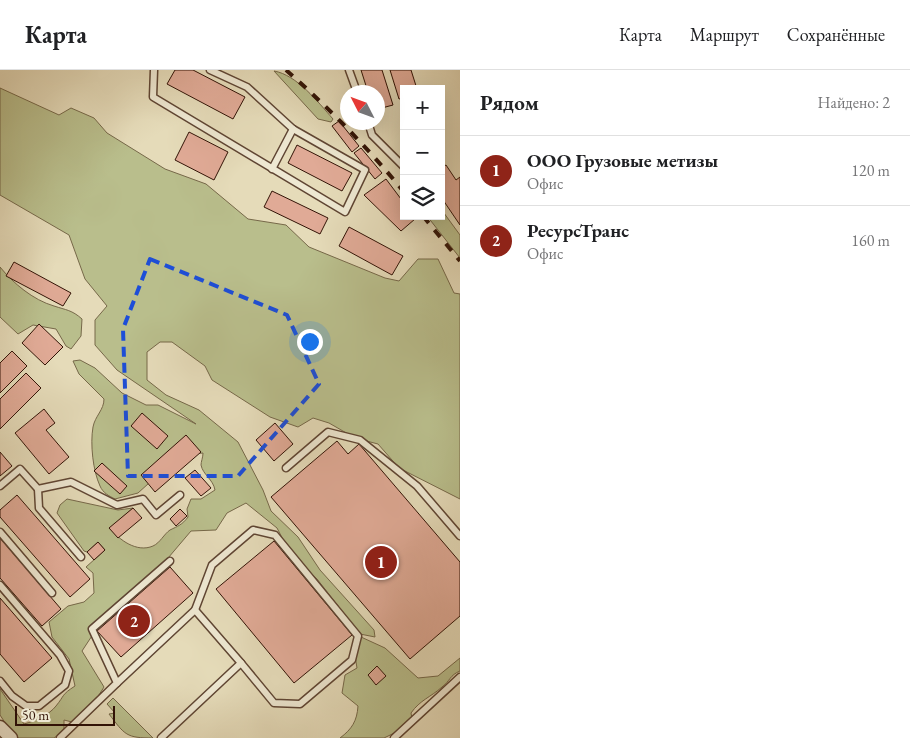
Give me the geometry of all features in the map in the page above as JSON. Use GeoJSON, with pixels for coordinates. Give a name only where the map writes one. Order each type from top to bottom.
{"type":"FeatureCollection","features":[{"type":"Feature","properties":{"kind":"street"},"geometry":{"type":"LineString","coordinates":[[0,727],[11,738]]}},
{"type":"Feature","properties":{"kind":"lane"},"geometry":{"type":"LineString","coordinates":[[153,70],[153,97],[345,212],[365,170],[293,129],[247,87],[210,70]]}},
{"type":"Feature","properties":{"kind":"lane"},"geometry":{"type":"LineString","coordinates":[[348,70],[354,85]]}},
{"type":"Feature","properties":{"kind":"lane"},"geometry":{"type":"LineString","coordinates":[[272,169],[293,129]]}},
{"type":"Feature","properties":{"kind":"lane"},"geometry":{"type":"LineString","coordinates":[[370,130],[372,135],[400,163]]}},
{"type":"Feature","properties":{"kind":"lane"},"geometry":{"type":"LineString","coordinates":[[286,468],[328,432],[360,440],[417,486],[460,536]]}},
{"type":"Feature","properties":{"kind":"lane"},"geometry":{"type":"LineString","coordinates":[[0,486],[20,469],[38,488],[39,508],[82,557]]}},
{"type":"Feature","properties":{"kind":"lane"},"geometry":{"type":"LineString","coordinates":[[38,488],[71,482],[117,505],[143,499],[156,515],[180,495]]}},
{"type":"Feature","properties":{"kind":"lane"},"geometry":{"type":"LineString","coordinates":[[60,738],[195,610],[212,565],[253,530],[275,535],[358,636],[352,660],[300,704],[274,703],[195,610]]}},
{"type":"Feature","properties":{"kind":"lane"},"geometry":{"type":"LineString","coordinates":[[0,532],[52,593]]}},
{"type":"Feature","properties":{"kind":"lane"},"geometry":{"type":"LineString","coordinates":[[117,683],[92,629],[170,561]]}},
{"type":"Feature","properties":{"kind":"lane"},"geometry":{"type":"LineString","coordinates":[[0,585],[60,655],[68,671],[65,685],[39,706],[26,706],[12,696],[0,681]]}},
{"type":"Feature","properties":{"kind":"lane"},"geometry":{"type":"LineString","coordinates":[[161,738],[241,663]]}},
{"type":"Feature","properties":{"kind":"lane"},"geometry":{"type":"LineString","coordinates":[[394,738],[460,677]]}},
{"type":"Feature","properties":{"kind":"highlighted area"},"geometry":{"type":"Polygon","coordinates":[[[150,259],[287,315],[319,384],[238,476],[128,476],[123,329],[150,259]]]}},
{"type":"Feature","properties":{"kind":"green space"},"geometry":{"type":"Polygon","coordinates":[[[274,71],[299,83],[333,119],[331,122],[318,119],[274,71]]]}},
{"type":"Feature","properties":{"kind":"green space"},"geometry":{"type":"Polygon","coordinates":[[[0,88],[59,115],[71,108],[94,118],[107,133],[165,169],[206,184],[248,219],[286,225],[309,247],[385,278],[399,281],[418,259],[438,259],[454,293],[460,294],[460,499],[399,468],[378,444],[355,438],[329,423],[313,418],[298,427],[270,417],[212,380],[205,366],[172,342],[160,342],[147,352],[147,380],[166,395],[199,410],[238,442],[263,490],[271,511],[298,537],[320,570],[374,630],[375,637],[360,634],[317,579],[291,555],[277,528],[246,503],[227,513],[216,530],[191,531],[157,571],[105,616],[82,651],[104,687],[90,709],[72,722],[64,720],[64,731],[54,738],[15,738],[0,715],[0,689],[24,724],[46,715],[56,706],[65,693],[75,686],[69,659],[52,637],[49,622],[68,606],[84,602],[94,593],[93,573],[86,567],[105,550],[98,542],[87,552],[84,551],[57,513],[60,505],[67,499],[118,510],[133,508],[110,528],[123,541],[135,547],[147,548],[155,545],[170,530],[186,520],[188,517],[187,509],[191,499],[201,499],[215,490],[201,465],[203,453],[174,456],[159,474],[138,493],[115,499],[106,494],[101,488],[94,465],[92,434],[94,423],[103,406],[104,399],[79,374],[73,361],[80,360],[95,368],[122,393],[146,405],[158,405],[196,424],[117,370],[95,345],[95,320],[107,306],[85,279],[69,235],[0,195],[0,88]]]}},
{"type":"Feature","properties":{"kind":"green space"},"geometry":{"type":"Polygon","coordinates":[[[445,214],[460,235],[460,258],[430,220],[445,220],[445,214]]]}},
{"type":"Feature","properties":{"kind":"green space"},"geometry":{"type":"Polygon","coordinates":[[[0,267],[17,285],[31,295],[46,303],[72,312],[82,319],[81,336],[71,349],[66,346],[56,329],[33,325],[18,334],[0,317],[0,267]]]}},
{"type":"Feature","properties":{"kind":"green space"},"geometry":{"type":"Polygon","coordinates":[[[361,637],[385,648],[418,678],[438,676],[460,658],[460,671],[454,674],[445,685],[414,709],[411,713],[413,724],[384,738],[340,738],[351,728],[356,716],[358,706],[342,693],[345,675],[357,668],[355,656],[361,637]]]}},
{"type":"Feature","properties":{"kind":"green space"},"geometry":{"type":"Polygon","coordinates":[[[113,698],[153,738],[131,736],[119,727],[109,714],[115,713],[107,704],[113,698]]]}},
{"type":"Feature","properties":{"kind":"building"},"geometry":{"type":"Polygon","coordinates":[[[175,70],[193,70],[245,97],[233,119],[167,84],[175,70]]]}},
{"type":"Feature","properties":{"kind":"building"},"geometry":{"type":"Polygon","coordinates":[[[361,70],[382,70],[393,105],[385,107],[385,85],[366,85],[361,70]]]}},
{"type":"Feature","properties":{"kind":"building"},"geometry":{"type":"Polygon","coordinates":[[[390,70],[411,70],[416,85],[400,85],[399,99],[390,70]]]}},
{"type":"Feature","properties":{"kind":"building"},"geometry":{"type":"Polygon","coordinates":[[[339,121],[340,130],[346,130],[359,146],[352,152],[332,126],[339,121]]]}},
{"type":"Feature","properties":{"kind":"building"},"geometry":{"type":"Polygon","coordinates":[[[189,132],[228,152],[214,180],[175,160],[189,132]]]}},
{"type":"Feature","properties":{"kind":"building"},"geometry":{"type":"Polygon","coordinates":[[[297,145],[352,173],[342,191],[288,163],[297,145]]]}},
{"type":"Feature","properties":{"kind":"building"},"geometry":{"type":"Polygon","coordinates":[[[361,148],[382,173],[375,179],[354,153],[361,148]]]}},
{"type":"Feature","properties":{"kind":"building"},"geometry":{"type":"Polygon","coordinates":[[[445,166],[456,180],[460,177],[460,225],[445,203],[445,166]]]}},
{"type":"Feature","properties":{"kind":"building"},"geometry":{"type":"Polygon","coordinates":[[[386,179],[400,198],[400,220],[414,220],[401,231],[364,195],[386,179]]]}},
{"type":"Feature","properties":{"kind":"building"},"geometry":{"type":"Polygon","coordinates":[[[272,191],[328,218],[320,234],[264,207],[272,191]]]}},
{"type":"Feature","properties":{"kind":"building"},"geometry":{"type":"Polygon","coordinates":[[[349,227],[403,256],[392,275],[339,246],[349,227]]]}},
{"type":"Feature","properties":{"kind":"building"},"geometry":{"type":"Polygon","coordinates":[[[14,262],[71,293],[63,306],[6,276],[14,262]]]}},
{"type":"Feature","properties":{"kind":"building"},"geometry":{"type":"Polygon","coordinates":[[[39,324],[63,347],[45,365],[22,343],[39,324]]]}},
{"type":"Feature","properties":{"kind":"building"},"geometry":{"type":"Polygon","coordinates":[[[12,351],[27,366],[0,393],[0,363],[12,351]]]}},
{"type":"Feature","properties":{"kind":"building"},"geometry":{"type":"Polygon","coordinates":[[[26,373],[41,388],[0,429],[0,399],[26,373]]]}},
{"type":"Feature","properties":{"kind":"building"},"geometry":{"type":"Polygon","coordinates":[[[44,409],[55,423],[46,430],[69,457],[49,474],[15,433],[44,409]]]}},
{"type":"Feature","properties":{"kind":"building"},"geometry":{"type":"Polygon","coordinates":[[[142,413],[168,436],[157,449],[131,426],[142,413]]]}},
{"type":"Feature","properties":{"kind":"building"},"geometry":{"type":"Polygon","coordinates":[[[275,423],[293,444],[274,461],[256,440],[275,423]]]}},
{"type":"Feature","properties":{"kind":"building"},"geometry":{"type":"Polygon","coordinates":[[[186,435],[201,452],[155,492],[141,475],[186,435]]]}},
{"type":"Feature","properties":{"kind":"building"},"geometry":{"type":"Polygon","coordinates":[[[337,441],[348,454],[359,444],[460,562],[460,616],[410,659],[271,497],[337,441]]]}},
{"type":"Feature","properties":{"kind":"building"},"geometry":{"type":"Polygon","coordinates":[[[0,452],[12,466],[0,476],[0,452]]]}},
{"type":"Feature","properties":{"kind":"building"},"geometry":{"type":"Polygon","coordinates":[[[102,463],[127,486],[120,494],[94,471],[102,463]]]}},
{"type":"Feature","properties":{"kind":"building"},"geometry":{"type":"Polygon","coordinates":[[[195,470],[211,488],[201,496],[185,478],[195,470]]]}},
{"type":"Feature","properties":{"kind":"building"},"geometry":{"type":"Polygon","coordinates":[[[17,495],[90,579],[70,597],[0,517],[0,510],[17,495]]]}},
{"type":"Feature","properties":{"kind":"building"},"geometry":{"type":"Polygon","coordinates":[[[133,508],[142,518],[118,538],[109,528],[133,508]]]}},
{"type":"Feature","properties":{"kind":"building"},"geometry":{"type":"Polygon","coordinates":[[[180,509],[187,516],[176,526],[170,519],[180,509]]]}},
{"type":"Feature","properties":{"kind":"building"},"geometry":{"type":"Polygon","coordinates":[[[0,538],[61,609],[42,626],[0,578],[0,538]]]}},
{"type":"Feature","properties":{"kind":"building"},"geometry":{"type":"Polygon","coordinates":[[[274,541],[352,635],[294,683],[216,589],[274,541]]]}},
{"type":"Feature","properties":{"kind":"building"},"geometry":{"type":"Polygon","coordinates":[[[98,542],[105,550],[94,560],[87,552],[98,542]]]}},
{"type":"Feature","properties":{"kind":"building"},"geometry":{"type":"Polygon","coordinates":[[[170,567],[193,593],[121,657],[97,631],[170,567]]]}},
{"type":"Feature","properties":{"kind":"building"},"geometry":{"type":"Polygon","coordinates":[[[0,598],[52,658],[24,682],[0,654],[0,598]]]}},
{"type":"Feature","properties":{"kind":"building"},"geometry":{"type":"Polygon","coordinates":[[[377,666],[386,676],[376,685],[368,675],[377,666]]]}},
{"type":"Feature","properties":{"kind":"railway"},"geometry":{"type":"LineString","coordinates":[[286,70],[347,128],[400,187]]}},
{"type":"Feature","properties":{"kind":"railway"},"geometry":{"type":"LineString","coordinates":[[426,220],[460,261]]}},
{"type":"Feature","properties":{"kind":"place","name":"ООО Грузовые метизы"},"geometry":{"type":"Point","coordinates":[381,562]}},
{"type":"Feature","properties":{"kind":"place","name":"РесурсТранс"},"geometry":{"type":"Point","coordinates":[134,621]}}]}
